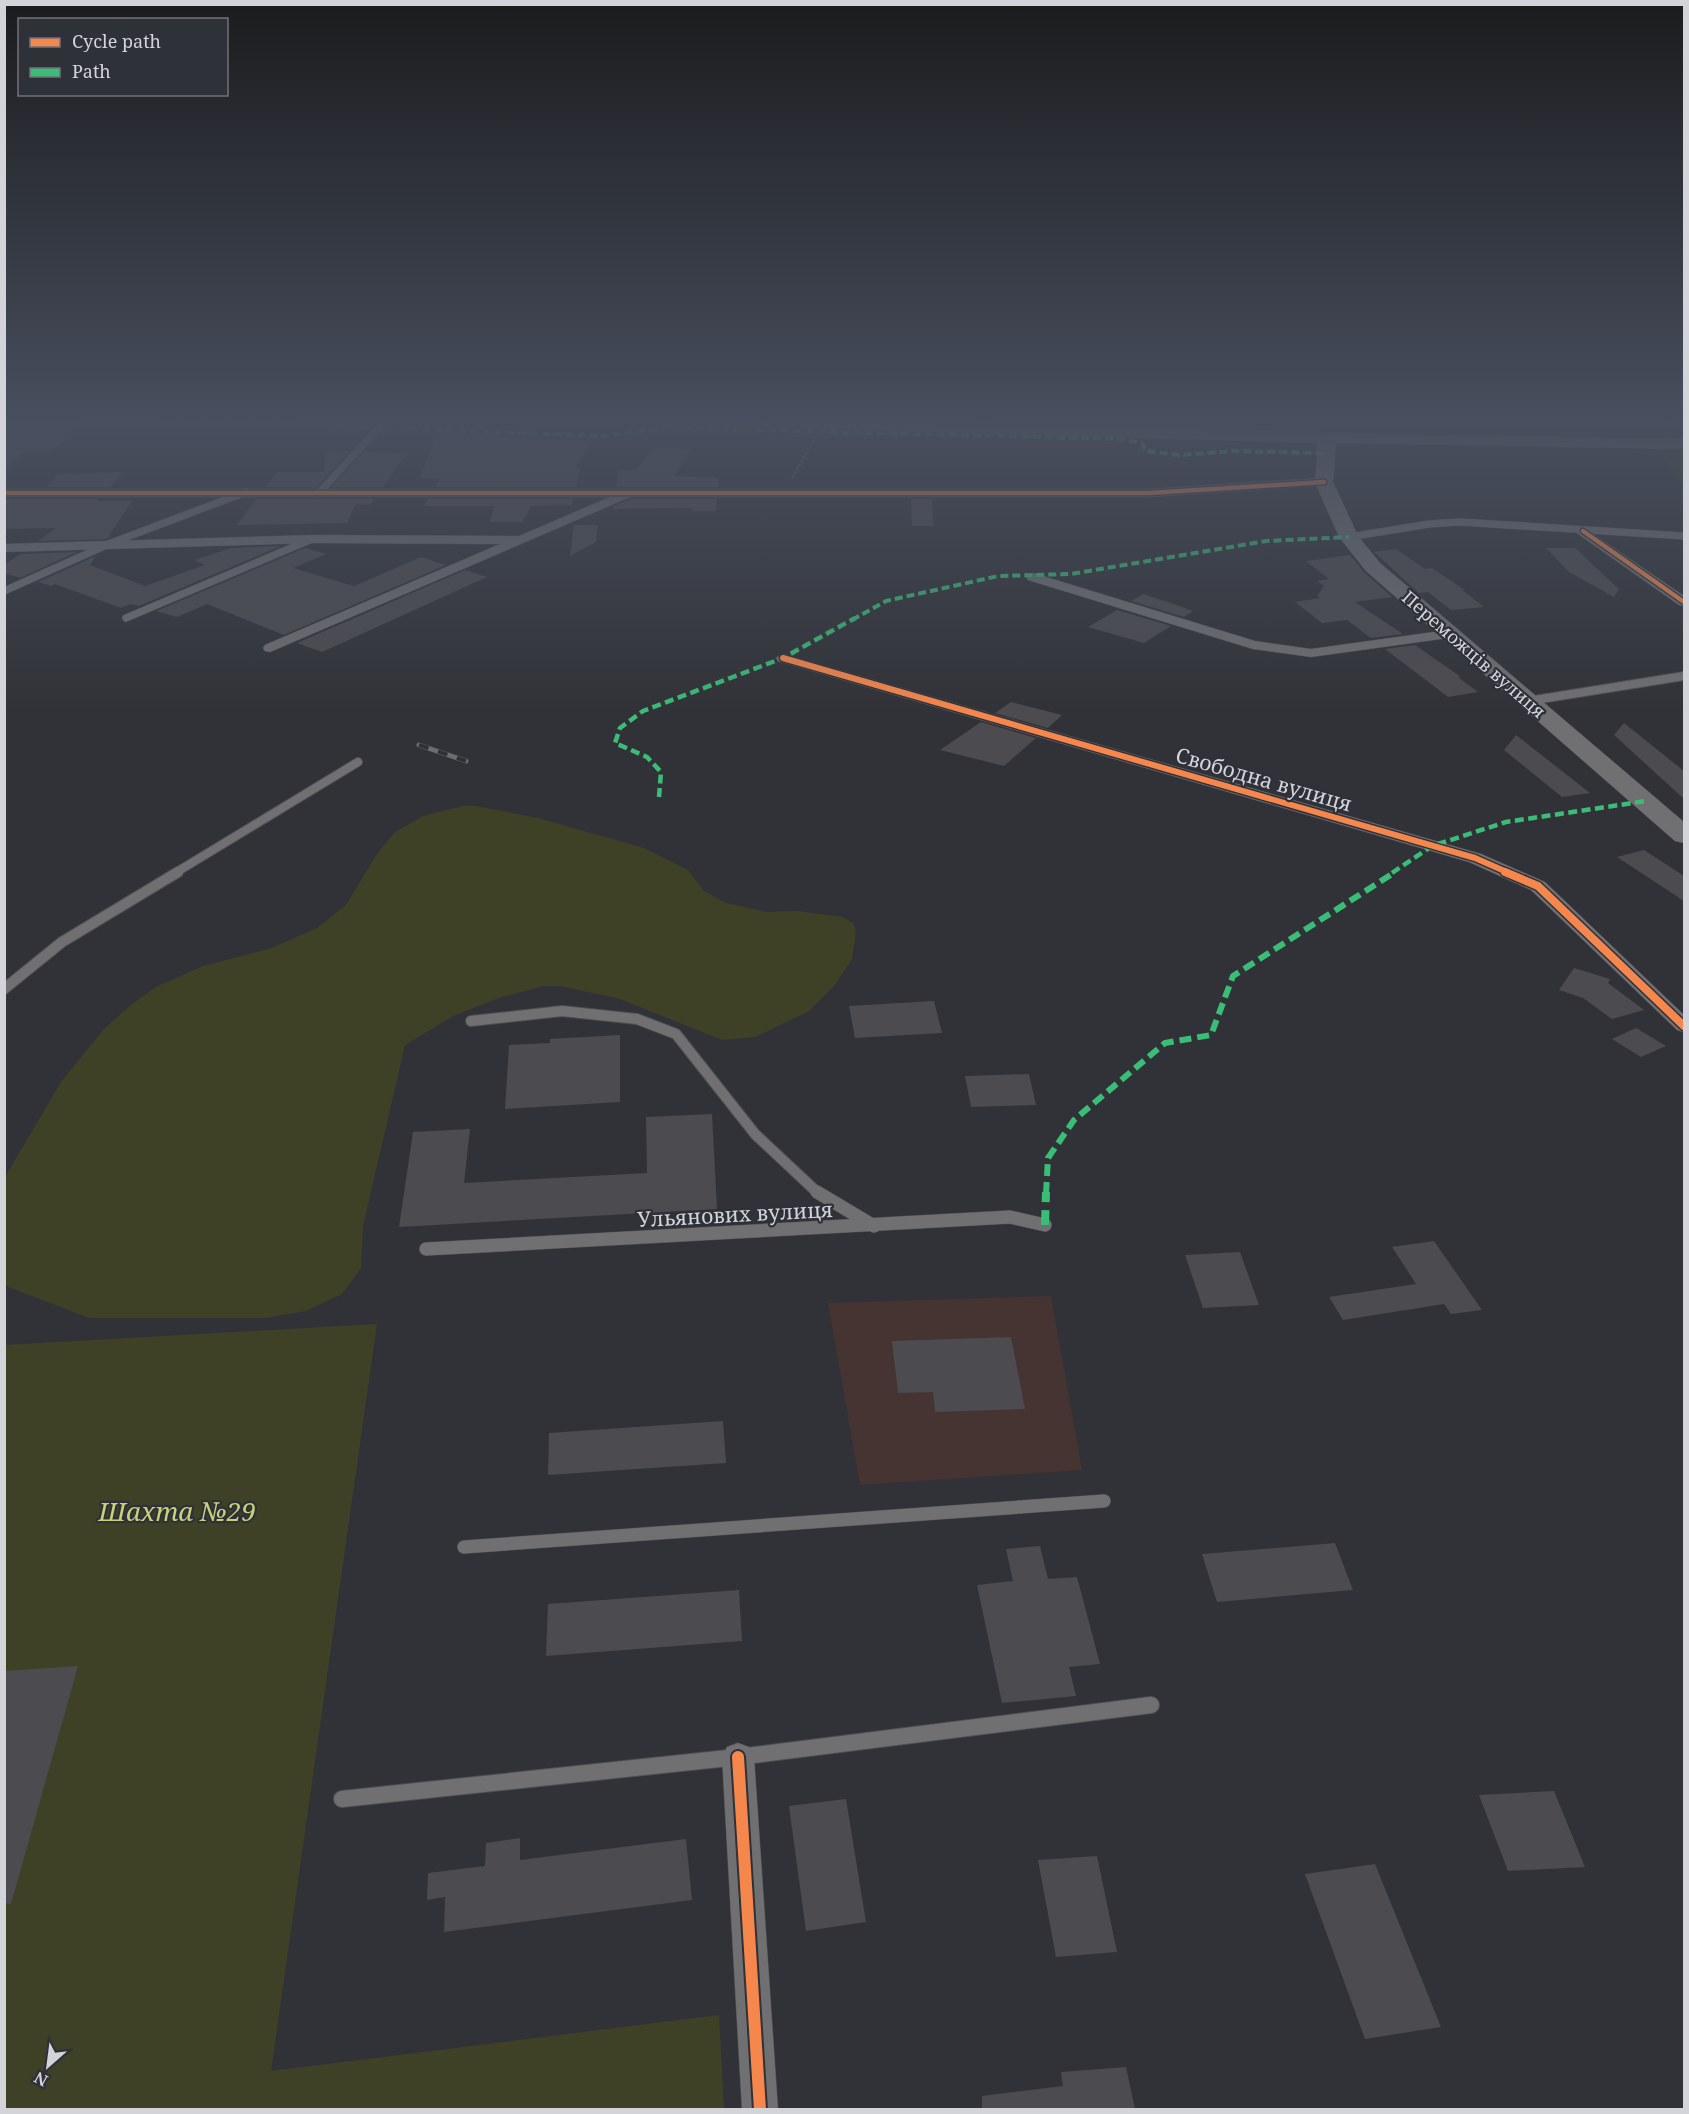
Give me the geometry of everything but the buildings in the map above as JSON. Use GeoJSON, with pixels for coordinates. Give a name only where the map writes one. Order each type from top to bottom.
{"type":"FeatureCollection","features":[{"type":"Feature","properties":{"kind":"main road","name":"Переможців вулиця"},"geometry":{"type":"LineString","coordinates":[[1340,518],[1349,537],[1373,567],[1684,835]]}},
{"type":"Feature","properties":{"kind":"street"},"geometry":{"type":"LineString","coordinates":[[270,648],[573,518]]}},
{"type":"Feature","properties":{"kind":"street"},"geometry":{"type":"LineString","coordinates":[[1583,531],[1684,602]]}},
{"type":"Feature","properties":{"kind":"street"},"geometry":{"type":"LineString","coordinates":[[4,548],[111,543],[312,539],[521,540]]}},
{"type":"Feature","properties":{"kind":"street"},"geometry":{"type":"LineString","coordinates":[[1033,577],[1253,645],[1311,653],[1448,633]]}},
{"type":"Feature","properties":{"kind":"street","name":"Свободна вулиця"},"geometry":{"type":"LineString","coordinates":[[783,658],[1475,858],[1538,886],[1684,1026]]}},
{"type":"Feature","properties":{"kind":"street"},"geometry":{"type":"LineString","coordinates":[[738,1757],[760,2109]]}},
{"type":"Feature","properties":{"kind":"lane"},"geometry":{"type":"LineString","coordinates":[[4,591],[111,543],[178,518]]}},
{"type":"Feature","properties":{"kind":"lane"},"geometry":{"type":"LineString","coordinates":[[1349,537],[1429,524],[1460,522],[1684,536]]}},
{"type":"Feature","properties":{"kind":"lane"},"geometry":{"type":"LineString","coordinates":[[126,618],[312,539]]}},
{"type":"Feature","properties":{"kind":"lane"},"geometry":{"type":"LineString","coordinates":[[1528,701],[1684,676]]}},
{"type":"Feature","properties":{"kind":"lane"},"geometry":{"type":"LineString","coordinates":[[4,989],[62,942],[358,762]]}},
{"type":"Feature","properties":{"kind":"lane"},"geometry":{"type":"LineString","coordinates":[[471,1021],[561,1011],[637,1019],[676,1034],[755,1134],[823,1198],[874,1226]]}},
{"type":"Feature","properties":{"kind":"lane","name":"Ульянових вулиця"},"geometry":{"type":"LineString","coordinates":[[426,1250],[1010,1217],[1045,1225]]}},
{"type":"Feature","properties":{"kind":"lane"},"geometry":{"type":"LineString","coordinates":[[464,1547],[1104,1501]]}},
{"type":"Feature","properties":{"kind":"lane"},"geometry":{"type":"LineString","coordinates":[[342,1799],[738,1757],[1151,1705]]}},
{"type":"Feature","properties":{"kind":"shaded area"},"geometry":{"type":"Polygon","coordinates":[[[1051,1296],[1082,1470],[860,1485],[828,1303],[1051,1296]]]}},
{"type":"Feature","properties":{"kind":"green space"},"geometry":{"type":"Polygon","coordinates":[[[463,806],[476,806],[538,818],[644,848],[688,870],[704,891],[726,903],[767,912],[797,911],[842,917],[853,923],[856,932],[852,959],[834,986],[809,1011],[755,1037],[723,1040],[617,998],[560,986],[544,986],[499,998],[455,1015],[405,1045],[363,1226],[361,1268],[342,1294],[306,1311],[265,1318],[89,1318],[6,1286],[5,1177],[61,1082],[104,1029],[132,1004],[156,987],[203,966],[272,948],[317,928],[346,905],[377,854],[394,833],[423,816],[463,806]]]}},
{"type":"Feature","properties":{"kind":"green space","name":"Шахта №29"},"geometry":{"type":"Polygon","coordinates":[[[377,1324],[271,2071],[719,2015],[724,2109],[5,2110],[5,1345],[377,1324]]]}},
{"type":"Feature","properties":{"kind":"railway"},"geometry":{"type":"LineString","coordinates":[[419,745],[466,761]]}},
{"type":"Feature","properties":{"kind":"marked path"},"geometry":{"type":"LineString","coordinates":[[659,797],[661,772],[647,757],[615,743],[620,728],[643,711],[783,658],[886,601],[998,576],[1071,574],[1266,541],[1349,537]]}},
{"type":"Feature","properties":{"kind":"marked path"},"geometry":{"type":"LineString","coordinates":[[1045,1225],[1048,1158],[1074,1120],[1165,1043],[1211,1035],[1233,976],[1350,902],[1432,846],[1506,822],[1646,801]]}},
{"type":"Feature","properties":{"kind":"cycle path"},"geometry":{"type":"LineString","coordinates":[[1583,531],[1684,602]]}},
{"type":"Feature","properties":{"kind":"cycle path"},"geometry":{"type":"LineString","coordinates":[[783,658],[1475,858],[1538,886],[1684,1026]]}},
{"type":"Feature","properties":{"kind":"cycle path"},"geometry":{"type":"LineString","coordinates":[[738,1757],[760,2110]]}}]}
